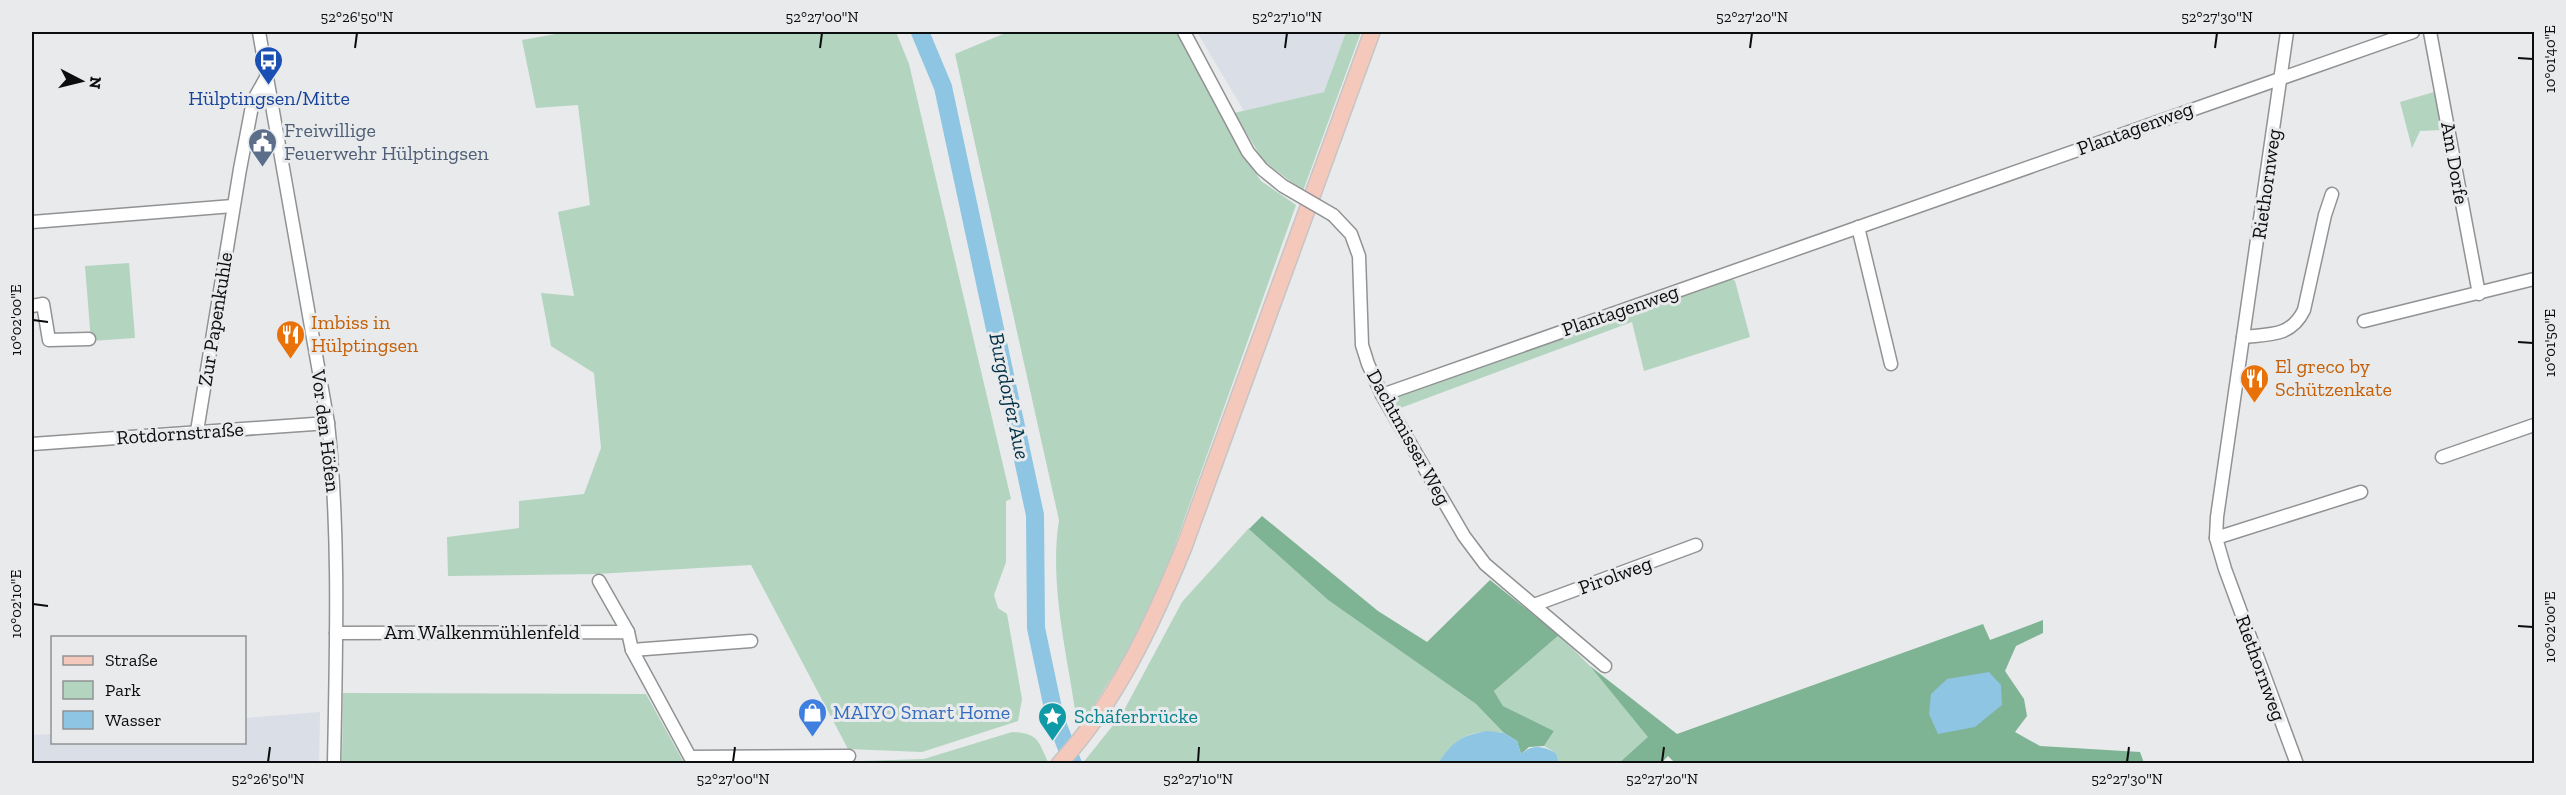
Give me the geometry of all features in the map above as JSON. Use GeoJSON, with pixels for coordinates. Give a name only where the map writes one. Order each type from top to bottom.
{"type":"FeatureCollection","features":[{"type":"Feature","properties":{"kind":"main road"},"geometry":{"type":"LineString","coordinates":[[1059,764],[1083,736],[1114,693],[1142,643],[1180,557],[1372,32]]}},
{"type":"Feature","properties":{"kind":"street","name":"Vor den Höfen"},"geometry":{"type":"LineString","coordinates":[[259,32],[328,423],[337,543],[334,764]]}},
{"type":"Feature","properties":{"kind":"street","name":"Dachtmisser Weg"},"geometry":{"type":"LineString","coordinates":[[1184,32],[1248,152],[1262,169],[1283,186],[1333,215],[1351,234],[1359,256],[1362,345],[1382,395],[1464,536],[1485,564],[1605,666]]}},
{"type":"Feature","properties":{"kind":"street","name":"Riethornweg"},"geometry":{"type":"LineString","coordinates":[[2287,32],[2217,517],[2216,538],[2234,596],[2297,764]]}},
{"type":"Feature","properties":{"kind":"street","name":"Plantagenweg"},"geometry":{"type":"LineString","coordinates":[[1382,395],[2282,76],[2413,32]]}},
{"type":"Feature","properties":{"kind":"street","name":"Am Dorfe"},"geometry":{"type":"LineString","coordinates":[[2430,32],[2479,294]]}},
{"type":"Feature","properties":{"kind":"street","name":"Zur Papenkuhle"},"geometry":{"type":"LineString","coordinates":[[197,431],[233,206],[253,101],[267,76]]}},
{"type":"Feature","properties":{"kind":"street"},"geometry":{"type":"LineString","coordinates":[[2243,337],[2281,333],[2297,324],[2304,310],[2325,215],[2332,194]]}},
{"type":"Feature","properties":{"kind":"street"},"geometry":{"type":"LineString","coordinates":[[32,222],[233,206]]}},
{"type":"Feature","properties":{"kind":"street"},"geometry":{"type":"LineString","coordinates":[[1858,227],[1891,364]]}},
{"type":"Feature","properties":{"kind":"street"},"geometry":{"type":"LineString","coordinates":[[2364,321],[2535,279]]}},
{"type":"Feature","properties":{"kind":"street"},"geometry":{"type":"LineString","coordinates":[[32,306],[44,304],[49,340],[89,339]]}},
{"type":"Feature","properties":{"kind":"street","name":"Rotdornstraße"},"geometry":{"type":"LineString","coordinates":[[32,444],[328,423]]}},
{"type":"Feature","properties":{"kind":"street"},"geometry":{"type":"LineString","coordinates":[[2442,457],[2535,425]]}},
{"type":"Feature","properties":{"kind":"street"},"geometry":{"type":"LineString","coordinates":[[2216,538],[2361,492]]}},
{"type":"Feature","properties":{"kind":"street","name":"Pirolweg"},"geometry":{"type":"LineString","coordinates":[[1534,605],[1696,545]]}},
{"type":"Feature","properties":{"kind":"street"},"geometry":{"type":"LineString","coordinates":[[599,581],[628,632],[632,650],[690,757],[849,756]]}},
{"type":"Feature","properties":{"kind":"street","name":"Am Walkenmühlenfeld"},"geometry":{"type":"LineString","coordinates":[[336,633],[628,632]]}},
{"type":"Feature","properties":{"kind":"street"},"geometry":{"type":"LineString","coordinates":[[632,650],[751,640]]}},
{"type":"Feature","properties":{"kind":"shaded area"},"geometry":{"type":"Polygon","coordinates":[[[1197,32],[1346,32],[1324,92],[1244,111],[1197,32]]]}},
{"type":"Feature","properties":{"kind":"shaded area"},"geometry":{"type":"Polygon","coordinates":[[[320,712],[319,763],[32,763],[32,735],[51,734],[51,744],[246,744],[246,718],[320,712]]]}},
{"type":"Feature","properties":{"kind":"green space"},"geometry":{"type":"Polygon","coordinates":[[[567,32],[896,32],[909,64],[1011,499],[1006,501],[1006,562],[994,595],[998,608],[1007,614],[1022,699],[1018,721],[922,752],[848,749],[751,565],[596,574],[448,576],[447,537],[519,528],[519,501],[584,494],[601,448],[594,373],[551,346],[541,293],[574,296],[558,212],[590,205],[578,105],[536,108],[522,40],[567,32]]]}},
{"type":"Feature","properties":{"kind":"green space"},"geometry":{"type":"Polygon","coordinates":[[[1008,32],[1179,32],[1246,159],[1261,181],[1296,205],[1159,590],[1135,640],[1084,721],[1076,716],[1060,618],[1056,569],[1059,520],[955,54],[1008,32]]]}},
{"type":"Feature","properties":{"kind":"green space"},"geometry":{"type":"Polygon","coordinates":[[[1346,32],[1361,32],[1303,191],[1263,160],[1234,113],[1324,92],[1346,32]]]}},
{"type":"Feature","properties":{"kind":"green space"},"geometry":{"type":"Polygon","coordinates":[[[2434,92],[2441,130],[2420,131],[2412,148],[2400,102],[2434,92]]]}},
{"type":"Feature","properties":{"kind":"green space"},"geometry":{"type":"Polygon","coordinates":[[[129,263],[135,338],[91,341],[85,266],[129,263]]]}},
{"type":"Feature","properties":{"kind":"green space"},"geometry":{"type":"Polygon","coordinates":[[[1729,277],[1735,281],[1750,337],[1644,371],[1632,322],[1395,410],[1392,401],[1399,392],[1729,277]]]}},
{"type":"Feature","properties":{"kind":"green space"},"geometry":{"type":"Polygon","coordinates":[[[1262,516],[1378,611],[1427,642],[1490,580],[1559,635],[1494,691],[1503,706],[1554,731],[1544,746],[1529,747],[1521,754],[1517,741],[1504,733],[1476,704],[1328,600],[1249,529],[1262,516]]]}},
{"type":"Feature","properties":{"kind":"green space"},"geometry":{"type":"Polygon","coordinates":[[[1249,528],[1328,600],[1476,704],[1504,733],[1482,732],[1465,736],[1452,746],[1438,763],[1082,764],[1122,714],[1182,602],[1249,528]]]}},
{"type":"Feature","properties":{"kind":"green space"},"geometry":{"type":"Polygon","coordinates":[[[2043,620],[2043,633],[2016,646],[2005,671],[2024,699],[2027,716],[2015,732],[2040,746],[2140,752],[2144,763],[1676,764],[1668,756],[1661,763],[1619,763],[1648,737],[1590,666],[1677,734],[1983,624],[1990,640],[2043,620]]]}},
{"type":"Feature","properties":{"kind":"green space"},"geometry":{"type":"Polygon","coordinates":[[[1559,635],[1590,666],[1649,737],[1619,763],[1559,763],[1556,753],[1544,746],[1554,731],[1503,706],[1494,691],[1559,635]]]}},
{"type":"Feature","properties":{"kind":"green space"},"geometry":{"type":"Polygon","coordinates":[[[343,693],[646,694],[684,763],[342,763],[343,693]]]}},
{"type":"Feature","properties":{"kind":"green space"},"geometry":{"type":"Polygon","coordinates":[[[1012,732],[1027,734],[1036,739],[1048,762],[797,763],[924,759],[1012,732]]]}},
{"type":"Feature","properties":{"kind":"water"},"geometry":{"type":"Polygon","coordinates":[[[1989,672],[2001,685],[2002,705],[1975,727],[1938,734],[1929,714],[1931,694],[1947,679],[1989,672]]]}},
{"type":"Feature","properties":{"kind":"water"},"geometry":{"type":"Polygon","coordinates":[[[1487,731],[1504,733],[1517,741],[1521,754],[1534,747],[1556,753],[1559,763],[1438,763],[1448,749],[1458,741],[1487,731]]]}},
{"type":"Feature","properties":{"kind":"waterway","name":"Burgdorfer Aue"},"geometry":{"type":"LineString","coordinates":[[920,32],[943,87],[1035,515],[1036,628],[1055,718],[1073,764]]}},
{"type":"Feature","properties":{"kind":"place","name":"Hülptingsen/Mitte"},"geometry":{"type":"Point","coordinates":[269,86]}},
{"type":"Feature","properties":{"kind":"place","name":"Freiwillige Feuerwehr Hülptingsen"},"geometry":{"type":"Point","coordinates":[263,168]}},
{"type":"Feature","properties":{"kind":"place","name":"Imbiss in Hülptingsen"},"geometry":{"type":"Point","coordinates":[290,360]}},
{"type":"Feature","properties":{"kind":"place","name":"El greco by Schützenkate"},"geometry":{"type":"Point","coordinates":[2254,404]}},
{"type":"Feature","properties":{"kind":"place","name":"MAIYO Smart Home"},"geometry":{"type":"Point","coordinates":[812,738]}},
{"type":"Feature","properties":{"kind":"place","name":"Schäferbrücke"},"geometry":{"type":"Point","coordinates":[1053,742]}}]}
